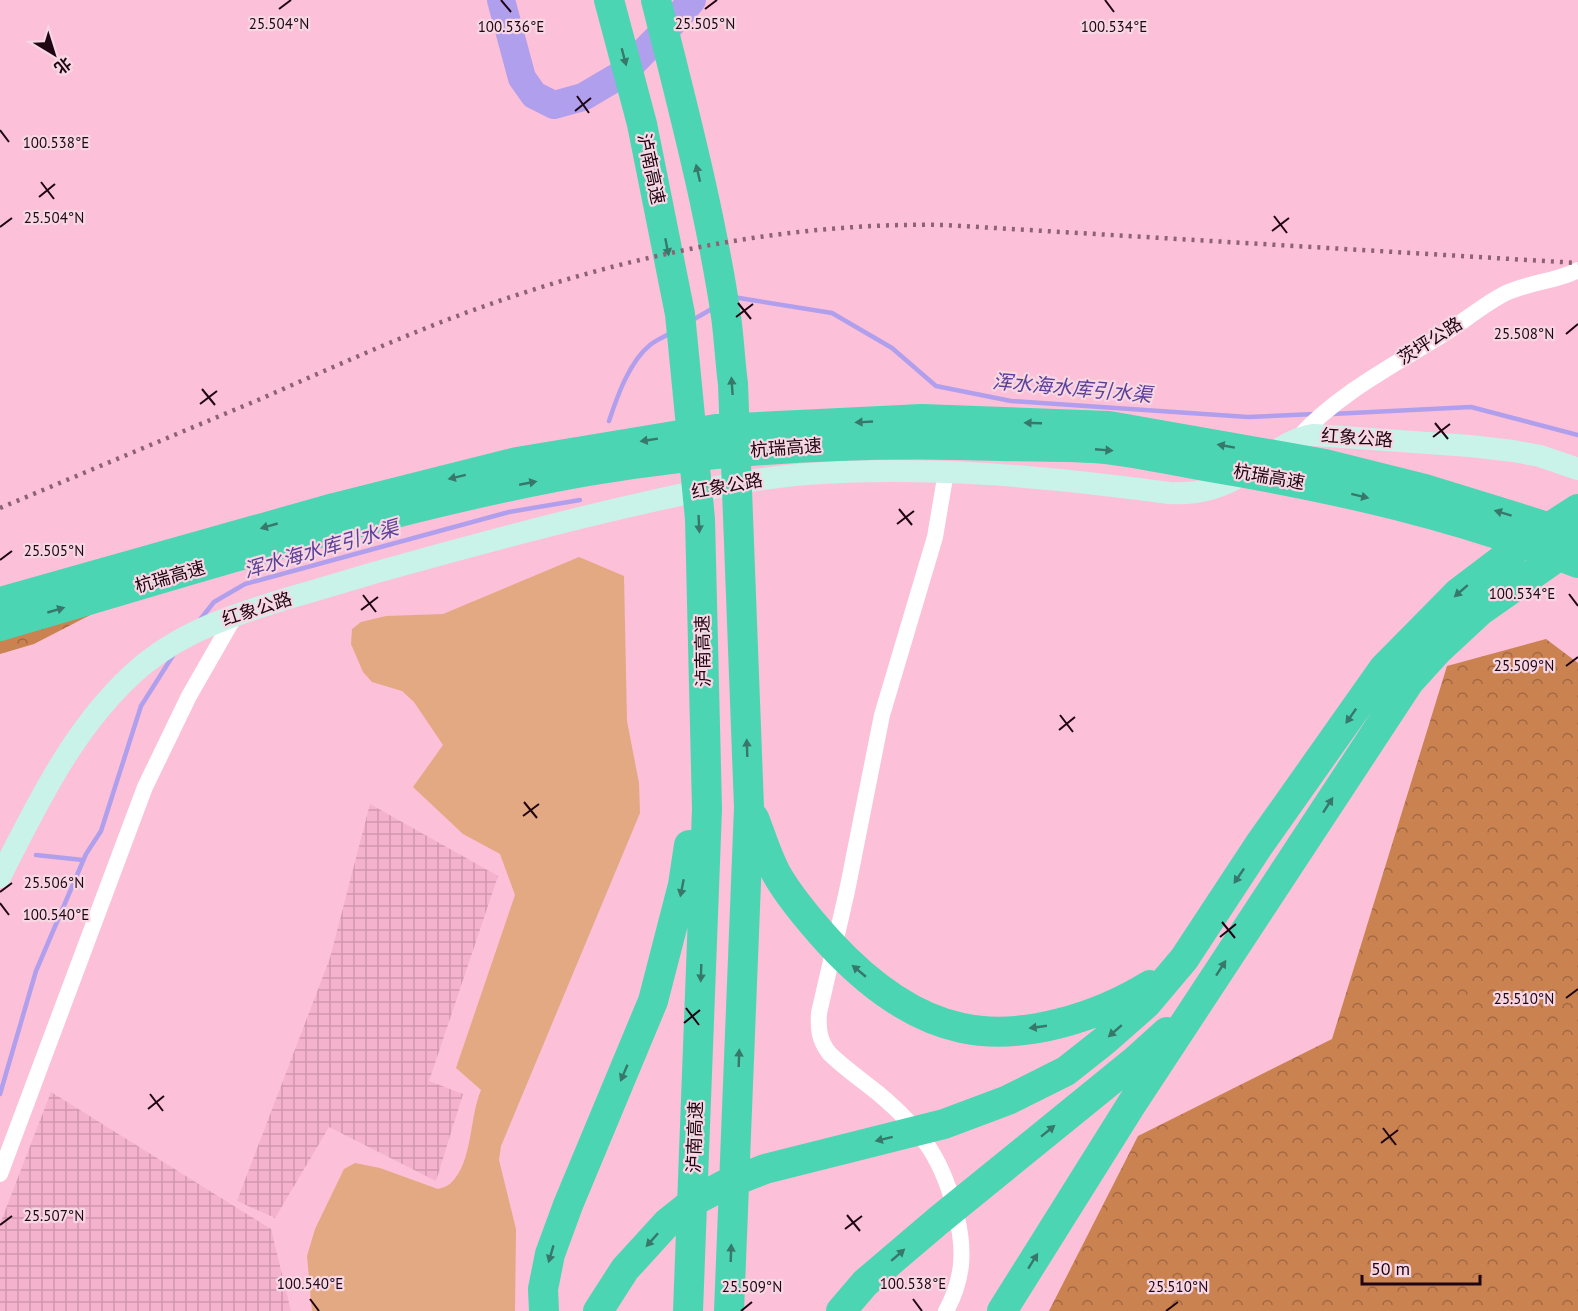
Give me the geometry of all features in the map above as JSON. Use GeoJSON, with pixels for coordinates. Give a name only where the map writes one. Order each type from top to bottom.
{"type":"FeatureCollection","features":[{"type":"Feature","properties":{"kind":"highway","name":"泸南高速"},"geometry":{"type":"LineString","coordinates":[[609,0],[642,124],[680,314],[700,519],[707,809],[688,1311]]}},
{"type":"Feature","properties":{"kind":"highway"},"geometry":{"type":"LineString","coordinates":[[656,0],[707,214],[726,316],[733,384],[749,807],[729,1311]]}},
{"type":"Feature","properties":{"kind":"highway","name":"杭瑞高速"},"geometry":{"type":"LineString","coordinates":[[0,602],[334,508],[517,462],[716,429],[921,431],[1109,426],[1314,473],[1425,489],[1538,524],[1578,541]]}},
{"type":"Feature","properties":{"kind":"highway","name":"杭瑞高速"},"geometry":{"type":"LineString","coordinates":[[0,626],[328,532],[408,511],[554,478],[697,455],[841,444],[921,431]]}},
{"type":"Feature","properties":{"kind":"highway","name":"杭瑞高速"},"geometry":{"type":"LineString","coordinates":[[1314,473],[1578,563]]}},
{"type":"Feature","properties":{"kind":"highway"},"geometry":{"type":"LineString","coordinates":[[598,1311],[625,1269],[667,1223],[696,1200],[724,1185],[765,1169],[944,1124],[1008,1100],[1066,1071],[1104,1041],[1146,1004],[1184,959],[1259,845],[1397,675],[1458,593],[1520,546],[1578,509]]}},
{"type":"Feature","properties":{"kind":"highway"},"geometry":{"type":"LineString","coordinates":[[1002,1311],[1195,1007],[1397,675],[1438,651],[1480,611],[1578,541]]}},
{"type":"Feature","properties":{"kind":"highway"},"geometry":{"type":"LineString","coordinates":[[544,1311],[543,1289],[550,1254],[568,1205],[653,1001],[683,885],[705,747]]}},
{"type":"Feature","properties":{"kind":"highway"},"geometry":{"type":"LineString","coordinates":[[749,807],[776,873],[822,934],[844,958],[892,997],[947,1024],[963,1028],[1014,1030],[1087,1016],[1149,985],[1184,959]]}},
{"type":"Feature","properties":{"kind":"highway"},"geometry":{"type":"LineString","coordinates":[[841,1311],[865,1283],[881,1269],[1136,1060],[1195,1007]]}},
{"type":"Feature","properties":{"kind":"main road","name":"红象公路"},"geometry":{"type":"LineString","coordinates":[[0,877],[45,792],[86,726],[122,683],[170,645],[202,627],[236,614],[494,539],[714,488],[806,474],[860,471],[1017,475],[1169,493],[1193,493],[1228,483],[1288,443],[1314,435],[1470,446],[1540,456],[1578,469]]}},
{"type":"Feature","properties":{"kind":"street","name":"茨坪公路"},"geometry":{"type":"LineString","coordinates":[[1296,440],[1314,421],[1390,366],[1439,337],[1492,301],[1520,287],[1578,270]]}},
{"type":"Feature","properties":{"kind":"street"},"geometry":{"type":"LineString","coordinates":[[946,472],[935,537],[882,715],[818,1027],[821,1041],[829,1053],[897,1110],[926,1142],[942,1169],[952,1199],[961,1250],[958,1286],[946,1311]]}},
{"type":"Feature","properties":{"kind":"street"},"geometry":{"type":"LineString","coordinates":[[0,1174],[145,787],[189,696],[236,614]]}},
{"type":"Feature","properties":{"kind":"shaded area"},"geometry":{"type":"Polygon","coordinates":[[[579,557],[624,576],[627,721],[639,783],[640,813],[501,1146],[499,1160],[516,1229],[515,1311],[312,1311],[307,1256],[315,1229],[344,1169],[355,1163],[380,1168],[438,1189],[451,1183],[463,1164],[481,1090],[456,1068],[515,895],[500,854],[463,834],[413,787],[443,745],[414,702],[402,691],[372,682],[363,672],[351,644],[352,629],[361,622],[386,616],[443,614],[579,557]]]}},
{"type":"Feature","properties":{"kind":"shaded area"},"geometry":{"type":"Polygon","coordinates":[[[370,804],[498,876],[429,1081],[463,1094],[436,1181],[329,1127],[275,1218],[237,1201],[330,958],[370,804]]]}},
{"type":"Feature","properties":{"kind":"shaded area"},"geometry":{"type":"Polygon","coordinates":[[[51,1092],[271,1229],[291,1311],[0,1311],[0,1224],[51,1092]]]}},
{"type":"Feature","properties":{"kind":"green space"},"geometry":{"type":"Polygon","coordinates":[[[98,611],[34,644],[0,654],[0,636],[98,611]]]}},
{"type":"Feature","properties":{"kind":"green space"},"geometry":{"type":"Polygon","coordinates":[[[1546,639],[1578,663],[1578,1311],[1049,1311],[1138,1136],[1332,1039],[1447,666],[1546,639]]]}},
{"type":"Feature","properties":{"kind":"waterway"},"geometry":{"type":"LineString","coordinates":[[501,0],[522,78],[534,95],[554,105],[583,97],[622,74],[692,0]]}},
{"type":"Feature","properties":{"kind":"waterway","name":"浑水海水库引水渠"},"geometry":{"type":"LineString","coordinates":[[733,297],[832,313],[892,348],[936,386],[1011,401],[1248,417],[1315,414]]}},
{"type":"Feature","properties":{"kind":"waterway","name":"浑水海水库引水渠"},"geometry":{"type":"LineString","coordinates":[[691,321],[715,307]]}},
{"type":"Feature","properties":{"kind":"waterway","name":"浑水海水库引水渠"},"geometry":{"type":"LineString","coordinates":[[609,421],[625,380],[636,361],[650,345],[671,333]]}},
{"type":"Feature","properties":{"kind":"waterway","name":"浑水海水库引水渠"},"geometry":{"type":"LineString","coordinates":[[1332,414],[1471,407],[1578,435]]}},
{"type":"Feature","properties":{"kind":"waterway","name":"浑水海水库引水渠"},"geometry":{"type":"LineString","coordinates":[[199,621],[214,602],[245,584],[509,512],[580,500]]}},
{"type":"Feature","properties":{"kind":"waterway","name":"浑水海水库引水渠"},"geometry":{"type":"LineString","coordinates":[[0,1094],[36,971],[86,854],[101,831],[141,706],[174,654]]}},
{"type":"Feature","properties":{"kind":"waterway"},"geometry":{"type":"LineString","coordinates":[[36,855],[83,860]]}},
{"type":"Feature","properties":{"kind":"railway"},"geometry":{"type":"LineString","coordinates":[[0,508],[438,323],[499,301],[608,268],[719,243],[832,229],[888,225],[945,225],[1578,263]]}}]}
